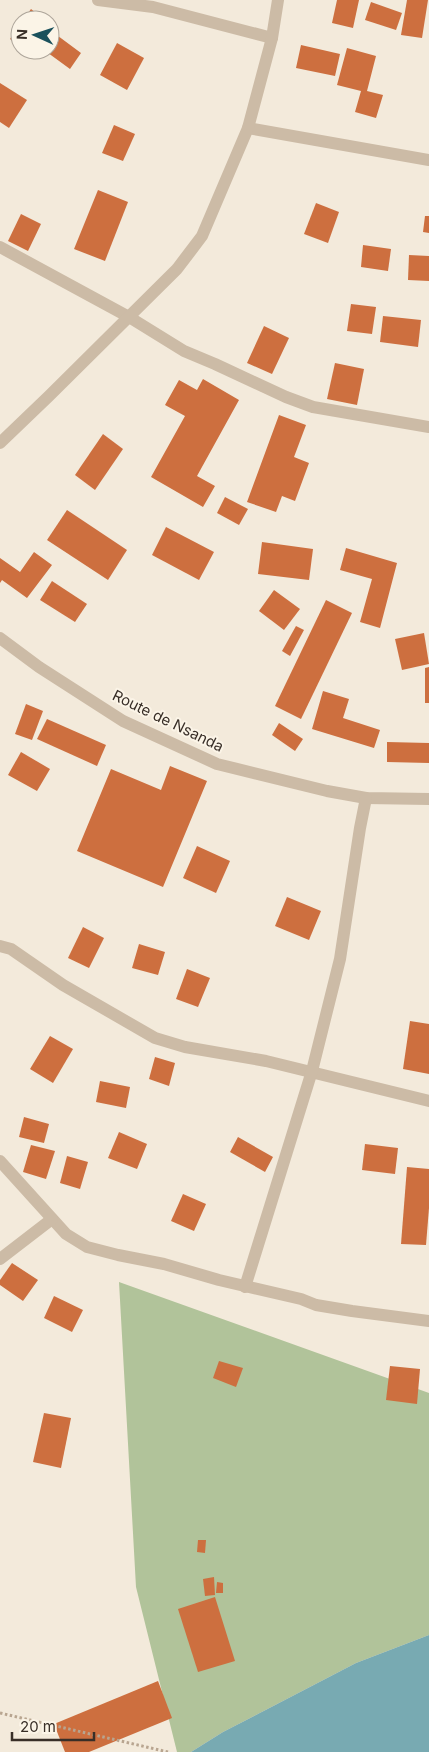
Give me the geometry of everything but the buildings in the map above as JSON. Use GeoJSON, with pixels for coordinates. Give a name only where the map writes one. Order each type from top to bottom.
{"type":"FeatureCollection","features":[{"type":"Feature","properties":{"kind":"street"},"geometry":{"type":"LineString","coordinates":[[98,0],[153,7],[272,38]]}},
{"type":"Feature","properties":{"kind":"street"},"geometry":{"type":"LineString","coordinates":[[0,442],[177,269],[202,236],[248,128],[272,38],[278,0]]}},
{"type":"Feature","properties":{"kind":"street"},"geometry":{"type":"LineString","coordinates":[[248,128],[429,160]]}},
{"type":"Feature","properties":{"kind":"street"},"geometry":{"type":"LineString","coordinates":[[0,247],[129,317],[184,351],[286,397],[314,407],[429,427]]}},
{"type":"Feature","properties":{"kind":"street","name":"Route de Nsanda"},"geometry":{"type":"LineString","coordinates":[[0,638],[39,667],[123,721],[217,764],[327,791],[366,798],[429,799]]}},
{"type":"Feature","properties":{"kind":"street"},"geometry":{"type":"LineString","coordinates":[[245,1287],[312,1071],[340,959],[366,798]]}},
{"type":"Feature","properties":{"kind":"street"},"geometry":{"type":"LineString","coordinates":[[0,946],[11,949],[64,985],[155,1038],[185,1047],[312,1071],[429,1101]]}},
{"type":"Feature","properties":{"kind":"street"},"geometry":{"type":"LineString","coordinates":[[0,1161],[66,1234],[87,1247],[118,1256],[164,1264],[245,1287],[352,1312],[429,1321]]}},
{"type":"Feature","properties":{"kind":"street"},"geometry":{"type":"LineString","coordinates":[[0,1259],[52,1219]]}},
{"type":"Feature","properties":{"kind":"path"},"geometry":{"type":"LineString","coordinates":[[0,1713],[168,1752]]}},
{"type":"Feature","properties":{"kind":"green space"},"geometry":{"type":"Polygon","coordinates":[[[119,1282],[429,1393],[429,1635],[356,1663],[223,1732],[191,1752],[177,1752],[136,1587],[119,1282]]]}},
{"type":"Feature","properties":{"kind":"water"},"geometry":{"type":"Polygon","coordinates":[[[429,1635],[429,1752],[191,1752],[223,1732],[356,1663],[429,1635]]]}}]}
